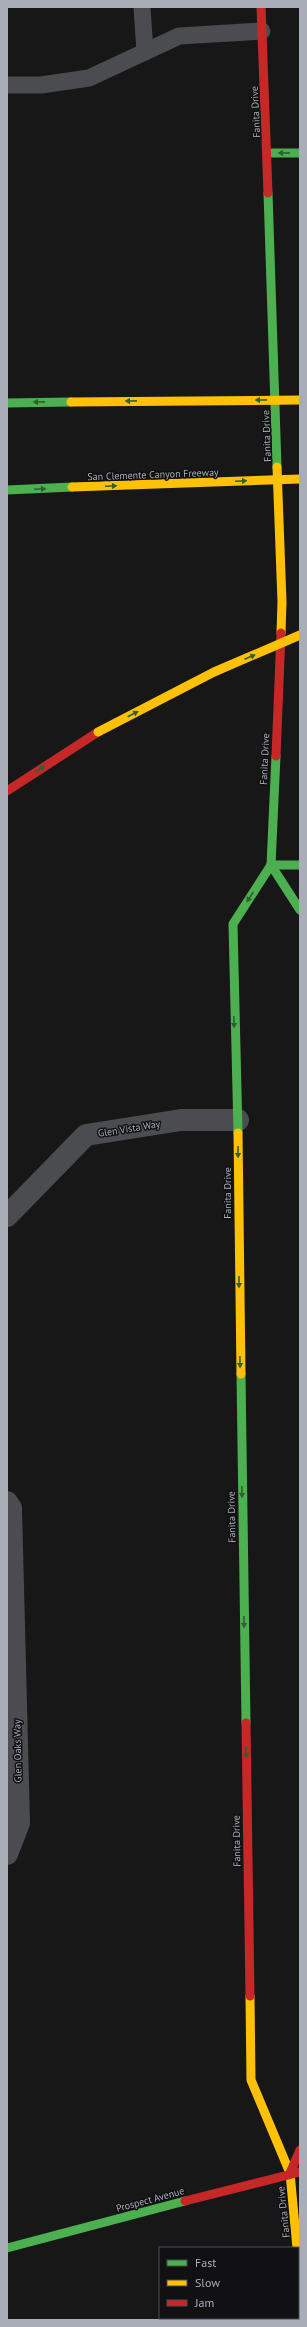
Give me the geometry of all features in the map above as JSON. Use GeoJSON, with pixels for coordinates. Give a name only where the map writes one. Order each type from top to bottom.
{"type":"FeatureCollection","features":[{"type":"Feature","properties":{"kind":"main road","name":"Fanita Drive"},"geometry":{"type":"LineString","coordinates":[[261,7],[268,153],[282,602],[271,864],[233,924],[238,1120],[251,2080],[290,2173],[297,2247]]}},
{"type":"Feature","properties":{"kind":"main road"},"geometry":{"type":"LineString","coordinates":[[268,153],[300,153]]}},
{"type":"Feature","properties":{"kind":"main road"},"geometry":{"type":"LineString","coordinates":[[7,403],[300,400]]}},
{"type":"Feature","properties":{"kind":"main road","name":"San Clemente Canyon Freeway"},"geometry":{"type":"LineString","coordinates":[[7,490],[300,479]]}},
{"type":"Feature","properties":{"kind":"main road"},"geometry":{"type":"LineString","coordinates":[[7,791],[98,732],[214,672],[300,636]]}},
{"type":"Feature","properties":{"kind":"main road"},"geometry":{"type":"LineString","coordinates":[[271,864],[300,865]]}},
{"type":"Feature","properties":{"kind":"main road"},"geometry":{"type":"LineString","coordinates":[[271,864],[300,910]]}},
{"type":"Feature","properties":{"kind":"main road","name":"Fanita Drive"},"geometry":{"type":"LineString","coordinates":[[290,2173],[300,2150]]}},
{"type":"Feature","properties":{"kind":"main road","name":"Prospect Avenue"},"geometry":{"type":"LineString","coordinates":[[7,2248],[290,2173],[300,2172]]}},
{"type":"Feature","properties":{"kind":"main road"},"geometry":{"type":"LineString","coordinates":[[299,2266],[300,2276]]}},
{"type":"Feature","properties":{"kind":"street","name":"Glen Vista Way"},"geometry":{"type":"LineString","coordinates":[[7,1216],[86,1135],[181,1120],[238,1120]]}},
{"type":"Feature","properties":{"kind":"street","name":"Glen Oaks Way"},"geometry":{"type":"LineString","coordinates":[[7,1502],[11,1508],[19,1823],[7,1854]]}},
{"type":"Feature","properties":{"kind":"lane"},"geometry":{"type":"LineString","coordinates":[[142,7],[145,52]]}},
{"type":"Feature","properties":{"kind":"lane"},"geometry":{"type":"LineString","coordinates":[[7,85],[41,85],[89,78],[179,36],[262,31]]}},
{"type":"Feature","properties":{"kind":"traffic: fast"},"geometry":{"type":"LineString","coordinates":[[268,153],[300,153]]}},
{"type":"Feature","properties":{"kind":"traffic: fast"},"geometry":{"type":"LineString","coordinates":[[268,193],[277,467]]}},
{"type":"Feature","properties":{"kind":"traffic: fast"},"geometry":{"type":"LineString","coordinates":[[7,403],[71,402]]}},
{"type":"Feature","properties":{"kind":"traffic: fast"},"geometry":{"type":"LineString","coordinates":[[7,490],[72,487]]}},
{"type":"Feature","properties":{"kind":"traffic: fast"},"geometry":{"type":"LineString","coordinates":[[271,865],[276,756]]}},
{"type":"Feature","properties":{"kind":"traffic: fast"},"geometry":{"type":"LineString","coordinates":[[238,1133],[233,924],[271,865],[300,910]]}},
{"type":"Feature","properties":{"kind":"traffic: fast"},"geometry":{"type":"LineString","coordinates":[[271,865],[300,865]]}},
{"type":"Feature","properties":{"kind":"traffic: fast"},"geometry":{"type":"LineString","coordinates":[[241,1374],[246,1723]]}},
{"type":"Feature","properties":{"kind":"traffic: fast"},"geometry":{"type":"LineString","coordinates":[[7,2248],[185,2201]]}},
{"type":"Feature","properties":{"kind":"traffic: fast"},"geometry":{"type":"LineString","coordinates":[[299,2266],[300,2276]]}},
{"type":"Feature","properties":{"kind":"traffic: slow"},"geometry":{"type":"LineString","coordinates":[[71,402],[300,400]]}},
{"type":"Feature","properties":{"kind":"traffic: slow"},"geometry":{"type":"LineString","coordinates":[[277,467],[282,602],[281,633]]}},
{"type":"Feature","properties":{"kind":"traffic: slow"},"geometry":{"type":"LineString","coordinates":[[72,487],[300,479]]}},
{"type":"Feature","properties":{"kind":"traffic: slow"},"geometry":{"type":"LineString","coordinates":[[98,732],[214,672],[300,635]]}},
{"type":"Feature","properties":{"kind":"traffic: slow"},"geometry":{"type":"LineString","coordinates":[[238,1133],[241,1374]]}},
{"type":"Feature","properties":{"kind":"traffic: slow"},"geometry":{"type":"LineString","coordinates":[[250,1996],[251,2080],[290,2173],[297,2247]]}},
{"type":"Feature","properties":{"kind":"traffic: jam"},"geometry":{"type":"LineString","coordinates":[[261,7],[268,193]]}},
{"type":"Feature","properties":{"kind":"traffic: jam"},"geometry":{"type":"LineString","coordinates":[[276,756],[281,633]]}},
{"type":"Feature","properties":{"kind":"traffic: jam"},"geometry":{"type":"LineString","coordinates":[[7,791],[98,732]]}},
{"type":"Feature","properties":{"kind":"traffic: jam"},"geometry":{"type":"LineString","coordinates":[[246,1723],[250,1996]]}},
{"type":"Feature","properties":{"kind":"traffic: jam"},"geometry":{"type":"LineString","coordinates":[[290,2173],[300,2150]]}},
{"type":"Feature","properties":{"kind":"traffic: jam"},"geometry":{"type":"LineString","coordinates":[[185,2201],[300,2172]]}}]}
